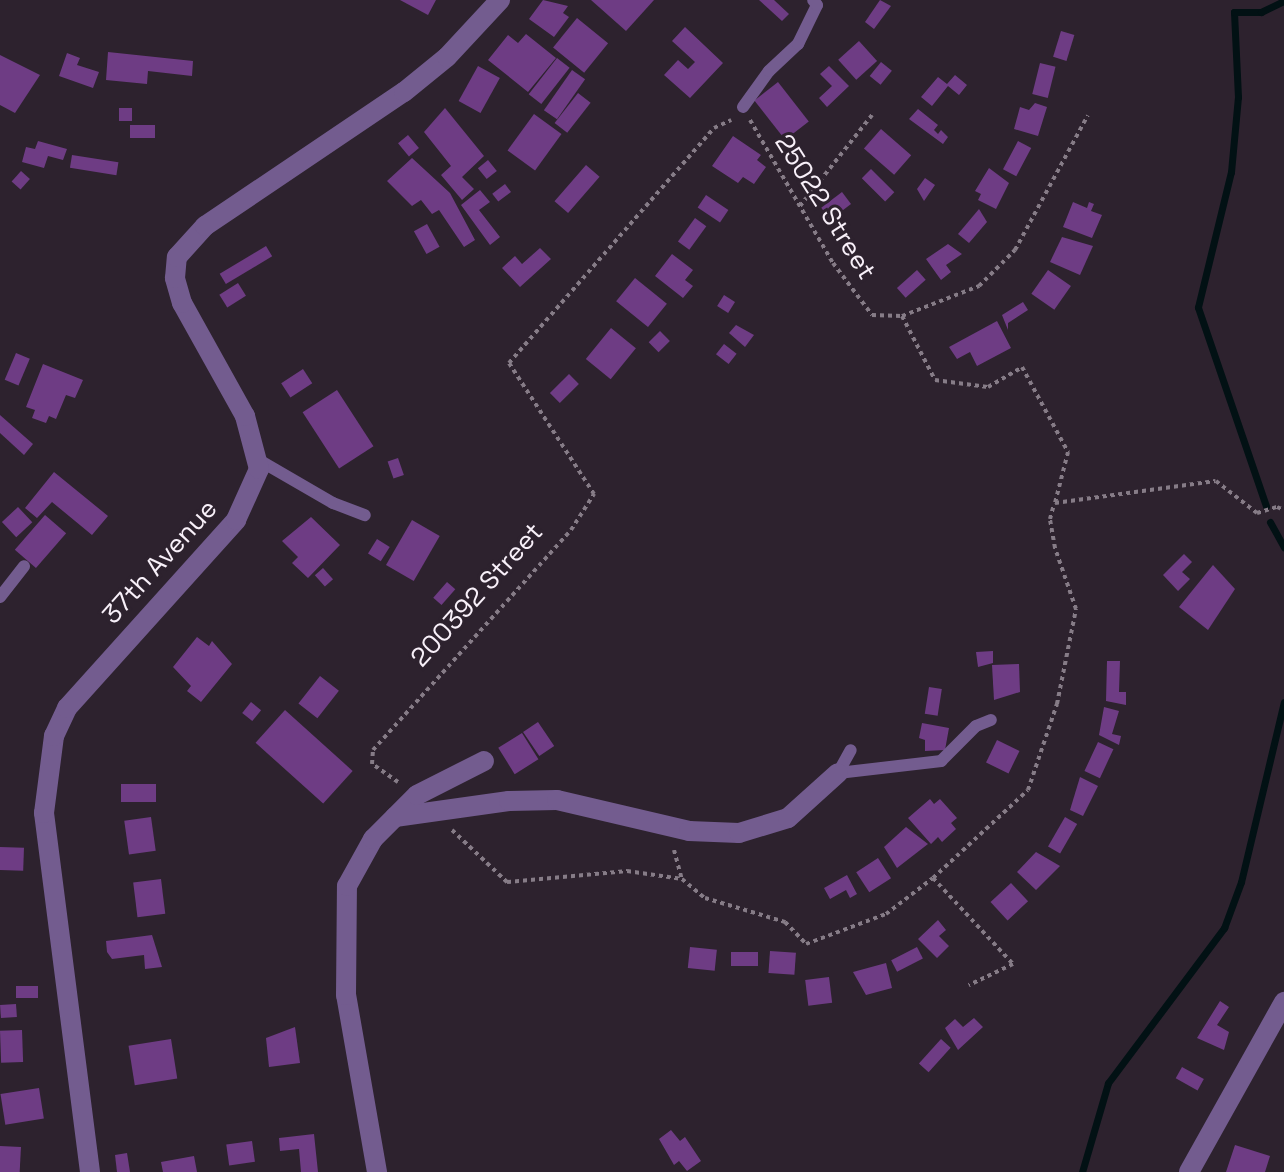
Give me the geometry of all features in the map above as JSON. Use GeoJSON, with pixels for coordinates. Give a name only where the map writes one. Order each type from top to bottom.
{"type":"FeatureCollection","features":[{"type":"Feature","properties":{"kind":"street","name":"37th Avenue"},"geometry":{"type":"LineString","coordinates":[[90,1172],[44,813],[54,736],[67,708],[236,520],[252,493],[257,459],[245,416],[182,303],[175,278],[177,257],[205,226],[404,92],[447,57],[500,0]]}},
{"type":"Feature","properties":{"kind":"street"},"geometry":{"type":"LineString","coordinates":[[377,1172],[346,995],[343,910],[358,863],[395,817],[417,795],[484,761]]}},
{"type":"Feature","properties":{"kind":"street"},"geometry":{"type":"LineString","coordinates":[[395,817],[509,801],[557,800],[671,827],[714,833],[762,829],[803,809],[838,773]]}},
{"type":"Feature","properties":{"kind":"street"},"geometry":{"type":"LineString","coordinates":[[1189,1172],[1284,1002]]}},
{"type":"Feature","properties":{"kind":"lane"},"geometry":{"type":"LineString","coordinates":[[743,107],[769,71],[798,44],[817,5],[813,0]]}},
{"type":"Feature","properties":{"kind":"lane"},"geometry":{"type":"LineString","coordinates":[[257,459],[333,503],[365,515]]}},
{"type":"Feature","properties":{"kind":"lane"},"geometry":{"type":"LineString","coordinates":[[0,597],[24,566]]}},
{"type":"Feature","properties":{"kind":"lane"},"geometry":{"type":"LineString","coordinates":[[838,773],[941,761],[976,726],[991,720]]}},
{"type":"Feature","properties":{"kind":"lane"},"geometry":{"type":"LineString","coordinates":[[838,773],[851,750]]}},
{"type":"Feature","properties":{"kind":"path","name":"25022 Street"},"geometry":{"type":"LineString","coordinates":[[743,107],[800,206],[872,315],[902,316]]}},
{"type":"Feature","properties":{"kind":"path","name":"200392 Street"},"geometry":{"type":"LineString","coordinates":[[417,795],[372,764],[373,750],[571,530],[594,494],[509,363],[714,128],[743,107]]}},
{"type":"Feature","properties":{"kind":"path"},"geometry":{"type":"LineString","coordinates":[[800,206],[872,115]]}},
{"type":"Feature","properties":{"kind":"path"},"geometry":{"type":"LineString","coordinates":[[1088,115],[1015,250],[979,286],[902,316],[935,380],[988,387],[1022,367],[1068,452],[1055,503],[1216,481],[1257,513],[1277,507],[1284,510]]}},
{"type":"Feature","properties":{"kind":"path"},"geometry":{"type":"LineString","coordinates":[[671,827],[682,879]]}},
{"type":"Feature","properties":{"kind":"path"},"geometry":{"type":"LineString","coordinates":[[933,878],[1013,964],[969,985]]}},
{"type":"Feature","properties":{"kind":"building"},"geometry":{"type":"Polygon","coordinates":[[[400,0],[436,0],[428,15],[400,0]]]}},
{"type":"Feature","properties":{"kind":"building"},"geometry":{"type":"Polygon","coordinates":[[[543,0],[568,6],[563,13],[569,17],[554,37],[529,19],[543,0]]]}},
{"type":"Feature","properties":{"kind":"building"},"geometry":{"type":"Polygon","coordinates":[[[591,0],[654,0],[626,31],[591,0]]]}},
{"type":"Feature","properties":{"kind":"building"},"geometry":{"type":"Polygon","coordinates":[[[759,0],[774,0],[789,14],[782,21],[759,0]]]}},
{"type":"Feature","properties":{"kind":"building"},"geometry":{"type":"Polygon","coordinates":[[[880,0],[891,6],[874,29],[865,22],[880,0]]]}},
{"type":"Feature","properties":{"kind":"building"},"geometry":{"type":"Polygon","coordinates":[[[577,18],[608,43],[584,73],[553,48],[577,18]]]}},
{"type":"Feature","properties":{"kind":"building"},"geometry":{"type":"Polygon","coordinates":[[[685,27],[723,63],[690,98],[664,75],[678,60],[688,69],[695,62],[672,41],[685,27]]]}},
{"type":"Feature","properties":{"kind":"building"},"geometry":{"type":"Polygon","coordinates":[[[1061,31],[1074,35],[1066,61],[1053,57],[1061,31]]]}},
{"type":"Feature","properties":{"kind":"building"},"geometry":{"type":"Polygon","coordinates":[[[526,34],[556,58],[528,92],[488,60],[508,35],[518,43],[526,34]]]}},
{"type":"Feature","properties":{"kind":"building"},"geometry":{"type":"Polygon","coordinates":[[[859,41],[877,61],[856,80],[838,60],[859,41]]]}},
{"type":"Feature","properties":{"kind":"building"},"geometry":{"type":"Polygon","coordinates":[[[108,52],[193,61],[192,76],[148,71],[147,84],[106,80],[108,52]]]}},
{"type":"Feature","properties":{"kind":"building"},"geometry":{"type":"Polygon","coordinates":[[[67,53],[80,58],[77,65],[99,72],[93,88],[59,76],[67,53]]]}},
{"type":"Feature","properties":{"kind":"building"},"geometry":{"type":"Polygon","coordinates":[[[0,55],[40,75],[15,113],[0,105],[0,55]]]}},
{"type":"Feature","properties":{"kind":"building"},"geometry":{"type":"Polygon","coordinates":[[[557,58],[570,68],[541,104],[529,94],[557,58]]]}},
{"type":"Feature","properties":{"kind":"building"},"geometry":{"type":"Polygon","coordinates":[[[881,62],[892,71],[881,85],[870,76],[881,62]]]}},
{"type":"Feature","properties":{"kind":"building"},"geometry":{"type":"Polygon","coordinates":[[[1040,63],[1056,67],[1048,98],[1032,94],[1040,63]]]}},
{"type":"Feature","properties":{"kind":"building"},"geometry":{"type":"Polygon","coordinates":[[[478,66],[500,78],[480,113],[459,101],[478,66]]]}},
{"type":"Feature","properties":{"kind":"building"},"geometry":{"type":"Polygon","coordinates":[[[829,66],[849,86],[827,107],[819,98],[832,86],[820,74],[829,66]]]}},
{"type":"Feature","properties":{"kind":"building"},"geometry":{"type":"Polygon","coordinates":[[[572,70],[585,79],[557,119],[544,110],[572,70]]]}},
{"type":"Feature","properties":{"kind":"building"},"geometry":{"type":"Polygon","coordinates":[[[955,75],[967,85],[959,95],[948,86],[932,106],[921,97],[938,77],[947,84],[955,75]]]}},
{"type":"Feature","properties":{"kind":"building"},"geometry":{"type":"Polygon","coordinates":[[[778,82],[809,121],[785,140],[754,100],[778,82]]]}},
{"type":"Feature","properties":{"kind":"building"},"geometry":{"type":"Polygon","coordinates":[[[578,93],[591,103],[567,133],[555,123],[578,93]]]}},
{"type":"Feature","properties":{"kind":"building"},"geometry":{"type":"Polygon","coordinates":[[[1035,103],[1047,107],[1038,136],[1014,129],[1020,107],[1029,110],[1035,103]]]}},
{"type":"Feature","properties":{"kind":"building"},"geometry":{"type":"Polygon","coordinates":[[[119,108],[132,108],[132,121],[119,121],[119,108]]]}},
{"type":"Feature","properties":{"kind":"building"},"geometry":{"type":"Polygon","coordinates":[[[445,108],[484,156],[462,177],[474,189],[462,200],[441,175],[451,166],[424,132],[445,108]]]}},
{"type":"Feature","properties":{"kind":"building"},"geometry":{"type":"Polygon","coordinates":[[[918,109],[938,125],[934,130],[938,134],[941,130],[948,137],[943,144],[909,119],[918,109]]]}},
{"type":"Feature","properties":{"kind":"building"},"geometry":{"type":"Polygon","coordinates":[[[534,114],[562,134],[535,170],[508,150],[534,114]]]}},
{"type":"Feature","properties":{"kind":"building"},"geometry":{"type":"Polygon","coordinates":[[[130,125],[155,125],[155,138],[130,138],[130,125]]]}},
{"type":"Feature","properties":{"kind":"building"},"geometry":{"type":"Polygon","coordinates":[[[881,129],[911,155],[894,175],[864,149],[881,129]]]}},
{"type":"Feature","properties":{"kind":"building"},"geometry":{"type":"Polygon","coordinates":[[[408,135],[419,148],[409,156],[398,143],[408,135]]]}},
{"type":"Feature","properties":{"kind":"building"},"geometry":{"type":"Polygon","coordinates":[[[733,136],[761,155],[757,160],[766,167],[754,184],[743,177],[738,183],[712,166],[733,136]]]}},
{"type":"Feature","properties":{"kind":"building"},"geometry":{"type":"Polygon","coordinates":[[[38,141],[67,149],[63,160],[48,156],[44,168],[22,162],[26,147],[35,149],[38,141]]]}},
{"type":"Feature","properties":{"kind":"building"},"geometry":{"type":"Polygon","coordinates":[[[1018,141],[1031,148],[1016,176],[1003,169],[1018,141]]]}},
{"type":"Feature","properties":{"kind":"building"},"geometry":{"type":"Polygon","coordinates":[[[72,155],[118,162],[116,175],[70,168],[72,155]]]}},
{"type":"Feature","properties":{"kind":"building"},"geometry":{"type":"Polygon","coordinates":[[[412,158],[450,193],[475,240],[464,247],[439,210],[432,214],[421,200],[412,206],[387,181],[412,158]]]}},
{"type":"Feature","properties":{"kind":"building"},"geometry":{"type":"Polygon","coordinates":[[[488,160],[497,171],[487,179],[478,168],[488,160]]]}},
{"type":"Feature","properties":{"kind":"building"},"geometry":{"type":"Polygon","coordinates":[[[586,165],[600,177],[568,213],[555,201],[586,165]]]}},
{"type":"Feature","properties":{"kind":"building"},"geometry":{"type":"Polygon","coordinates":[[[989,168],[1009,183],[996,209],[978,200],[981,194],[975,191],[989,168]]]}},
{"type":"Feature","properties":{"kind":"building"},"geometry":{"type":"Polygon","coordinates":[[[871,169],[894,192],[885,202],[862,178],[871,169]]]}},
{"type":"Feature","properties":{"kind":"building"},"geometry":{"type":"Polygon","coordinates":[[[21,171],[30,179],[21,189],[12,181],[21,171]]]}},
{"type":"Feature","properties":{"kind":"building"},"geometry":{"type":"Polygon","coordinates":[[[925,178],[935,185],[924,201],[917,189],[925,178]]]}},
{"type":"Feature","properties":{"kind":"building"},"geometry":{"type":"Polygon","coordinates":[[[505,184],[511,192],[498,202],[492,194],[505,184]]]}},
{"type":"Feature","properties":{"kind":"building"},"geometry":{"type":"Polygon","coordinates":[[[480,190],[490,202],[479,210],[500,237],[490,245],[461,205],[480,190]]]}},
{"type":"Feature","properties":{"kind":"building"},"geometry":{"type":"Polygon","coordinates":[[[842,192],[851,204],[830,220],[821,208],[842,192]]]}},
{"type":"Feature","properties":{"kind":"building"},"geometry":{"type":"Polygon","coordinates":[[[706,195],[728,210],[720,223],[698,207],[706,195]]]}},
{"type":"Feature","properties":{"kind":"building"},"geometry":{"type":"Polygon","coordinates":[[[1073,202],[1087,208],[1089,202],[1094,204],[1091,211],[1102,215],[1092,238],[1063,227],[1073,202]]]}},
{"type":"Feature","properties":{"kind":"building"},"geometry":{"type":"Polygon","coordinates":[[[979,209],[987,222],[969,243],[958,234],[979,209]]]}},
{"type":"Feature","properties":{"kind":"building"},"geometry":{"type":"Polygon","coordinates":[[[695,218],[706,226],[689,250],[678,241],[695,218]]]}},
{"type":"Feature","properties":{"kind":"building"},"geometry":{"type":"Polygon","coordinates":[[[427,224],[440,247],[426,254],[414,231],[427,224]]]}},
{"type":"Feature","properties":{"kind":"building"},"geometry":{"type":"Polygon","coordinates":[[[1062,237],[1093,246],[1080,275],[1050,262],[1062,237]]]}},
{"type":"Feature","properties":{"kind":"building"},"geometry":{"type":"Polygon","coordinates":[[[948,244],[962,254],[946,265],[951,272],[941,280],[926,259],[948,244]]]}},
{"type":"Feature","properties":{"kind":"building"},"geometry":{"type":"Polygon","coordinates":[[[266,246],[272,256],[226,284],[220,274],[266,246]]]}},
{"type":"Feature","properties":{"kind":"building"},"geometry":{"type":"Polygon","coordinates":[[[540,248],[551,259],[520,287],[502,268],[515,256],[522,264],[540,248]]]}},
{"type":"Feature","properties":{"kind":"building"},"geometry":{"type":"Polygon","coordinates":[[[672,254],[693,270],[685,280],[693,286],[683,298],[655,276],[672,254]]]}},
{"type":"Feature","properties":{"kind":"building"},"geometry":{"type":"Polygon","coordinates":[[[917,270],[926,280],[906,298],[897,288],[917,270]]]}},
{"type":"Feature","properties":{"kind":"building"},"geometry":{"type":"Polygon","coordinates":[[[1048,270],[1071,286],[1054,310],[1031,294],[1048,270]]]}},
{"type":"Feature","properties":{"kind":"building"},"geometry":{"type":"Polygon","coordinates":[[[635,278],[667,304],[648,327],[616,301],[635,278]]]}},
{"type":"Feature","properties":{"kind":"building"},"geometry":{"type":"Polygon","coordinates":[[[238,283],[246,296],[227,307],[219,295],[238,283]]]}},
{"type":"Feature","properties":{"kind":"building"},"geometry":{"type":"Polygon","coordinates":[[[724,295],[735,302],[728,313],[717,306],[724,295]]]}},
{"type":"Feature","properties":{"kind":"building"},"geometry":{"type":"Polygon","coordinates":[[[1023,302],[1028,310],[1008,323],[1008,330],[1002,315],[1023,302]]]}},
{"type":"Feature","properties":{"kind":"building"},"geometry":{"type":"Polygon","coordinates":[[[997,321],[1011,348],[977,366],[970,352],[957,359],[949,347],[997,321]]]}},
{"type":"Feature","properties":{"kind":"building"},"geometry":{"type":"Polygon","coordinates":[[[736,325],[754,335],[745,347],[729,333],[736,325]]]}},
{"type":"Feature","properties":{"kind":"building"},"geometry":{"type":"Polygon","coordinates":[[[611,328],[636,348],[611,379],[586,359],[611,328]]]}},
{"type":"Feature","properties":{"kind":"building"},"geometry":{"type":"Polygon","coordinates":[[[660,331],[670,341],[659,352],[649,342],[660,331]]]}},
{"type":"Feature","properties":{"kind":"building"},"geometry":{"type":"Polygon","coordinates":[[[724,344],[737,354],[729,364],[716,354],[724,344]]]}},
{"type":"Feature","properties":{"kind":"building"},"geometry":{"type":"Polygon","coordinates":[[[16,353],[30,359],[18,386],[5,380],[16,353]]]}},
{"type":"Feature","properties":{"kind":"building"},"geometry":{"type":"Polygon","coordinates":[[[43,364],[83,380],[75,398],[66,395],[56,419],[49,416],[46,423],[32,418],[35,410],[26,407],[43,364]]]}},
{"type":"Feature","properties":{"kind":"building"},"geometry":{"type":"Polygon","coordinates":[[[303,369],[312,383],[290,397],[281,383],[303,369]]]}},
{"type":"Feature","properties":{"kind":"building"},"geometry":{"type":"Polygon","coordinates":[[[569,374],[579,384],[560,403],[550,393],[569,374]]]}},
{"type":"Feature","properties":{"kind":"building"},"geometry":{"type":"Polygon","coordinates":[[[337,390],[373,446],[339,469],[303,412],[337,390]]]}},
{"type":"Feature","properties":{"kind":"building"},"geometry":{"type":"Polygon","coordinates":[[[0,415],[33,444],[24,455],[0,433],[0,415]]]}},
{"type":"Feature","properties":{"kind":"building"},"geometry":{"type":"Polygon","coordinates":[[[398,458],[404,475],[393,479],[388,462],[398,458]]]}},
{"type":"Feature","properties":{"kind":"building"},"geometry":{"type":"Polygon","coordinates":[[[54,472],[108,516],[92,535],[52,502],[37,518],[25,508],[54,472]]]}},
{"type":"Feature","properties":{"kind":"building"},"geometry":{"type":"Polygon","coordinates":[[[18,507],[32,522],[16,537],[2,522],[18,507]]]}},
{"type":"Feature","properties":{"kind":"building"},"geometry":{"type":"Polygon","coordinates":[[[45,515],[66,533],[36,568],[15,550],[45,515]]]}},
{"type":"Feature","properties":{"kind":"building"},"geometry":{"type":"Polygon","coordinates":[[[311,517],[340,545],[308,578],[292,563],[298,557],[282,541],[311,517]]]}},
{"type":"Feature","properties":{"kind":"building"},"geometry":{"type":"Polygon","coordinates":[[[412,520],[440,536],[414,581],[386,565],[412,520]]]}},
{"type":"Feature","properties":{"kind":"building"},"geometry":{"type":"Polygon","coordinates":[[[377,539],[390,547],[381,561],[368,553],[377,539]]]}},
{"type":"Feature","properties":{"kind":"building"},"geometry":{"type":"Polygon","coordinates":[[[1184,554],[1192,562],[1182,572],[1190,579],[1178,591],[1163,575],[1184,554]]]}},
{"type":"Feature","properties":{"kind":"building"},"geometry":{"type":"Polygon","coordinates":[[[1213,565],[1235,589],[1208,630],[1179,607],[1213,565]]]}},
{"type":"Feature","properties":{"kind":"building"},"geometry":{"type":"Polygon","coordinates":[[[323,568],[333,579],[325,587],[315,575],[323,568]]]}},
{"type":"Feature","properties":{"kind":"building"},"geometry":{"type":"Polygon","coordinates":[[[447,582],[455,589],[442,605],[433,598],[447,582]]]}},
{"type":"Feature","properties":{"kind":"building"},"geometry":{"type":"Polygon","coordinates":[[[197,637],[209,646],[212,641],[232,664],[201,702],[187,691],[191,686],[173,667],[197,637]]]}},
{"type":"Feature","properties":{"kind":"building"},"geometry":{"type":"Polygon","coordinates":[[[993,651],[993,663],[978,667],[976,652],[993,651]]]}},
{"type":"Feature","properties":{"kind":"building"},"geometry":{"type":"Polygon","coordinates":[[[1107,661],[1120,661],[1119,692],[1126,692],[1126,705],[1106,701],[1107,661]]]}},
{"type":"Feature","properties":{"kind":"building"},"geometry":{"type":"Polygon","coordinates":[[[1019,664],[1020,692],[994,700],[992,665],[1019,664]]]}},
{"type":"Feature","properties":{"kind":"building"},"geometry":{"type":"Polygon","coordinates":[[[320,676],[339,691],[317,718],[298,704],[320,676]]]}},
{"type":"Feature","properties":{"kind":"building"},"geometry":{"type":"Polygon","coordinates":[[[929,687],[942,689],[938,716],[925,714],[929,687]]]}},
{"type":"Feature","properties":{"kind":"building"},"geometry":{"type":"Polygon","coordinates":[[[251,702],[261,710],[252,721],[242,713],[251,702]]]}},
{"type":"Feature","properties":{"kind":"building"},"geometry":{"type":"Polygon","coordinates":[[[1104,707],[1119,711],[1112,734],[1121,736],[1119,745],[1099,735],[1104,707]]]}},
{"type":"Feature","properties":{"kind":"building"},"geometry":{"type":"Polygon","coordinates":[[[285,710],[353,771],[323,804],[256,743],[285,710]]]}},
{"type":"Feature","properties":{"kind":"building"},"geometry":{"type":"Polygon","coordinates":[[[538,722],[554,746],[539,756],[523,732],[538,722]]]}},
{"type":"Feature","properties":{"kind":"building"},"geometry":{"type":"Polygon","coordinates":[[[922,723],[949,728],[945,750],[925,751],[925,740],[919,738],[922,723]]]}},
{"type":"Feature","properties":{"kind":"building"},"geometry":{"type":"Polygon","coordinates":[[[522,733],[538,759],[515,774],[498,748],[522,733]]]}},
{"type":"Feature","properties":{"kind":"building"},"geometry":{"type":"Polygon","coordinates":[[[997,740],[1019,751],[1009,773],[986,762],[997,740]]]}},
{"type":"Feature","properties":{"kind":"building"},"geometry":{"type":"Polygon","coordinates":[[[1098,742],[1113,749],[1100,778],[1084,771],[1098,742]]]}},
{"type":"Feature","properties":{"kind":"building"},"geometry":{"type":"Polygon","coordinates":[[[1080,777],[1098,786],[1083,816],[1070,810],[1080,777]]]}},
{"type":"Feature","properties":{"kind":"building"},"geometry":{"type":"Polygon","coordinates":[[[121,784],[156,784],[156,802],[121,802],[121,784]]]}},
{"type":"Feature","properties":{"kind":"building"},"geometry":{"type":"Polygon","coordinates":[[[930,799],[934,804],[940,799],[957,818],[951,823],[956,829],[942,842],[938,837],[931,844],[908,818],[930,799]]]}},
{"type":"Feature","properties":{"kind":"building"},"geometry":{"type":"Polygon","coordinates":[[[151,817],[156,851],[129,854],[124,821],[151,817]]]}},
{"type":"Feature","properties":{"kind":"building"},"geometry":{"type":"Polygon","coordinates":[[[1065,817],[1077,824],[1060,853],[1048,846],[1065,817]]]}},
{"type":"Feature","properties":{"kind":"building"},"geometry":{"type":"Polygon","coordinates":[[[906,827],[928,844],[897,868],[884,847],[906,827]]]}},
{"type":"Feature","properties":{"kind":"building"},"geometry":{"type":"Polygon","coordinates":[[[0,847],[24,848],[23,871],[0,870],[0,847]]]}},
{"type":"Feature","properties":{"kind":"building"},"geometry":{"type":"Polygon","coordinates":[[[1036,852],[1060,866],[1036,890],[1017,872],[1036,852]]]}},
{"type":"Feature","properties":{"kind":"building"},"geometry":{"type":"Polygon","coordinates":[[[878,858],[891,878],[869,892],[856,872],[878,858]]]}},
{"type":"Feature","properties":{"kind":"building"},"geometry":{"type":"Polygon","coordinates":[[[847,875],[857,894],[850,898],[846,890],[830,899],[824,888],[847,875]]]}},
{"type":"Feature","properties":{"kind":"building"},"geometry":{"type":"Polygon","coordinates":[[[161,879],[165,914],[137,917],[133,882],[161,879]]]}},
{"type":"Feature","properties":{"kind":"building"},"geometry":{"type":"Polygon","coordinates":[[[1011,883],[1028,901],[1008,920],[991,902],[1011,883]]]}},
{"type":"Feature","properties":{"kind":"building"},"geometry":{"type":"Polygon","coordinates":[[[938,920],[946,930],[939,936],[949,946],[937,958],[918,939],[938,920]]]}},
{"type":"Feature","properties":{"kind":"building"},"geometry":{"type":"Polygon","coordinates":[[[152,935],[162,967],[145,969],[144,955],[112,959],[107,952],[106,941],[152,935]]]}},
{"type":"Feature","properties":{"kind":"building"},"geometry":{"type":"Polygon","coordinates":[[[690,947],[717,950],[715,971],[688,968],[690,947]]]}},
{"type":"Feature","properties":{"kind":"building"},"geometry":{"type":"Polygon","coordinates":[[[917,947],[923,959],[897,972],[891,960],[917,947]]]}},
{"type":"Feature","properties":{"kind":"building"},"geometry":{"type":"Polygon","coordinates":[[[770,951],[796,953],[794,975],[768,973],[770,951]]]}},
{"type":"Feature","properties":{"kind":"building"},"geometry":{"type":"Polygon","coordinates":[[[731,952],[758,952],[758,966],[731,966],[731,952]]]}},
{"type":"Feature","properties":{"kind":"building"},"geometry":{"type":"Polygon","coordinates":[[[886,963],[892,988],[866,995],[853,972],[886,963]]]}},
{"type":"Feature","properties":{"kind":"building"},"geometry":{"type":"Polygon","coordinates":[[[829,977],[832,1003],[808,1006],[805,980],[829,977]]]}},
{"type":"Feature","properties":{"kind":"building"},"geometry":{"type":"Polygon","coordinates":[[[16,986],[38,986],[38,998],[16,998],[16,986]]]}},
{"type":"Feature","properties":{"kind":"building"},"geometry":{"type":"Polygon","coordinates":[[[1220,1001],[1229,1007],[1217,1025],[1229,1032],[1224,1050],[1197,1038],[1220,1001]]]}},
{"type":"Feature","properties":{"kind":"building"},"geometry":{"type":"Polygon","coordinates":[[[16,1004],[17,1017],[1,1018],[0,1005],[16,1004]]]}},
{"type":"Feature","properties":{"kind":"building"},"geometry":{"type":"Polygon","coordinates":[[[974,1018],[983,1027],[958,1050],[945,1028],[955,1019],[963,1027],[974,1018]]]}},
{"type":"Feature","properties":{"kind":"building"},"geometry":{"type":"Polygon","coordinates":[[[295,1027],[300,1063],[269,1067],[266,1038],[295,1027]]]}},
{"type":"Feature","properties":{"kind":"building"},"geometry":{"type":"Polygon","coordinates":[[[22,1030],[23,1062],[1,1063],[0,1031],[22,1030]]]}},
{"type":"Feature","properties":{"kind":"building"},"geometry":{"type":"Polygon","coordinates":[[[171,1039],[177,1079],[135,1085],[129,1046],[171,1039]]]}},
{"type":"Feature","properties":{"kind":"building"},"geometry":{"type":"Polygon","coordinates":[[[941,1039],[951,1048],[929,1072],[919,1064],[941,1039]]]}},
{"type":"Feature","properties":{"kind":"building"},"geometry":{"type":"Polygon","coordinates":[[[1182,1067],[1204,1079],[1198,1090],[1176,1078],[1182,1067]]]}},
{"type":"Feature","properties":{"kind":"building"},"geometry":{"type":"Polygon","coordinates":[[[39,1088],[44,1119],[5,1125],[0,1094],[39,1088]]]}},
{"type":"Feature","properties":{"kind":"building"},"geometry":{"type":"Polygon","coordinates":[[[671,1130],[680,1141],[685,1137],[701,1161],[687,1171],[679,1161],[674,1165],[659,1139],[671,1130]]]}},
{"type":"Feature","properties":{"kind":"building"},"geometry":{"type":"Polygon","coordinates":[[[314,1134],[318,1172],[301,1172],[299,1149],[280,1151],[279,1138],[314,1134]]]}},
{"type":"Feature","properties":{"kind":"building"},"geometry":{"type":"Polygon","coordinates":[[[252,1141],[255,1162],[229,1165],[226,1145],[252,1141]]]}},
{"type":"Feature","properties":{"kind":"building"},"geometry":{"type":"Polygon","coordinates":[[[1235,1145],[1270,1156],[1265,1172],[1226,1172],[1235,1145]]]}},
{"type":"Feature","properties":{"kind":"building"},"geometry":{"type":"Polygon","coordinates":[[[0,1146],[21,1147],[20,1172],[0,1172],[0,1146]]]}},
{"type":"Feature","properties":{"kind":"building"},"geometry":{"type":"Polygon","coordinates":[[[127,1153],[130,1172],[117,1172],[115,1155],[127,1153]]]}},
{"type":"Feature","properties":{"kind":"building"},"geometry":{"type":"Polygon","coordinates":[[[194,1156],[197,1172],[163,1172],[161,1162],[194,1156]]]}},
{"type":"Feature","properties":{"kind":"waterway"},"geometry":{"type":"LineString","coordinates":[[1266,506],[1198,307],[1231,172],[1238,97],[1234,12],[1261,12],[1284,1]]}},
{"type":"Feature","properties":{"kind":"waterway"},"geometry":{"type":"LineString","coordinates":[[1270,522],[1284,547]]}},
{"type":"Feature","properties":{"kind":"waterway"},"geometry":{"type":"LineString","coordinates":[[1082,1172],[1108,1083],[1224,928],[1241,882],[1284,702]]}}]}
